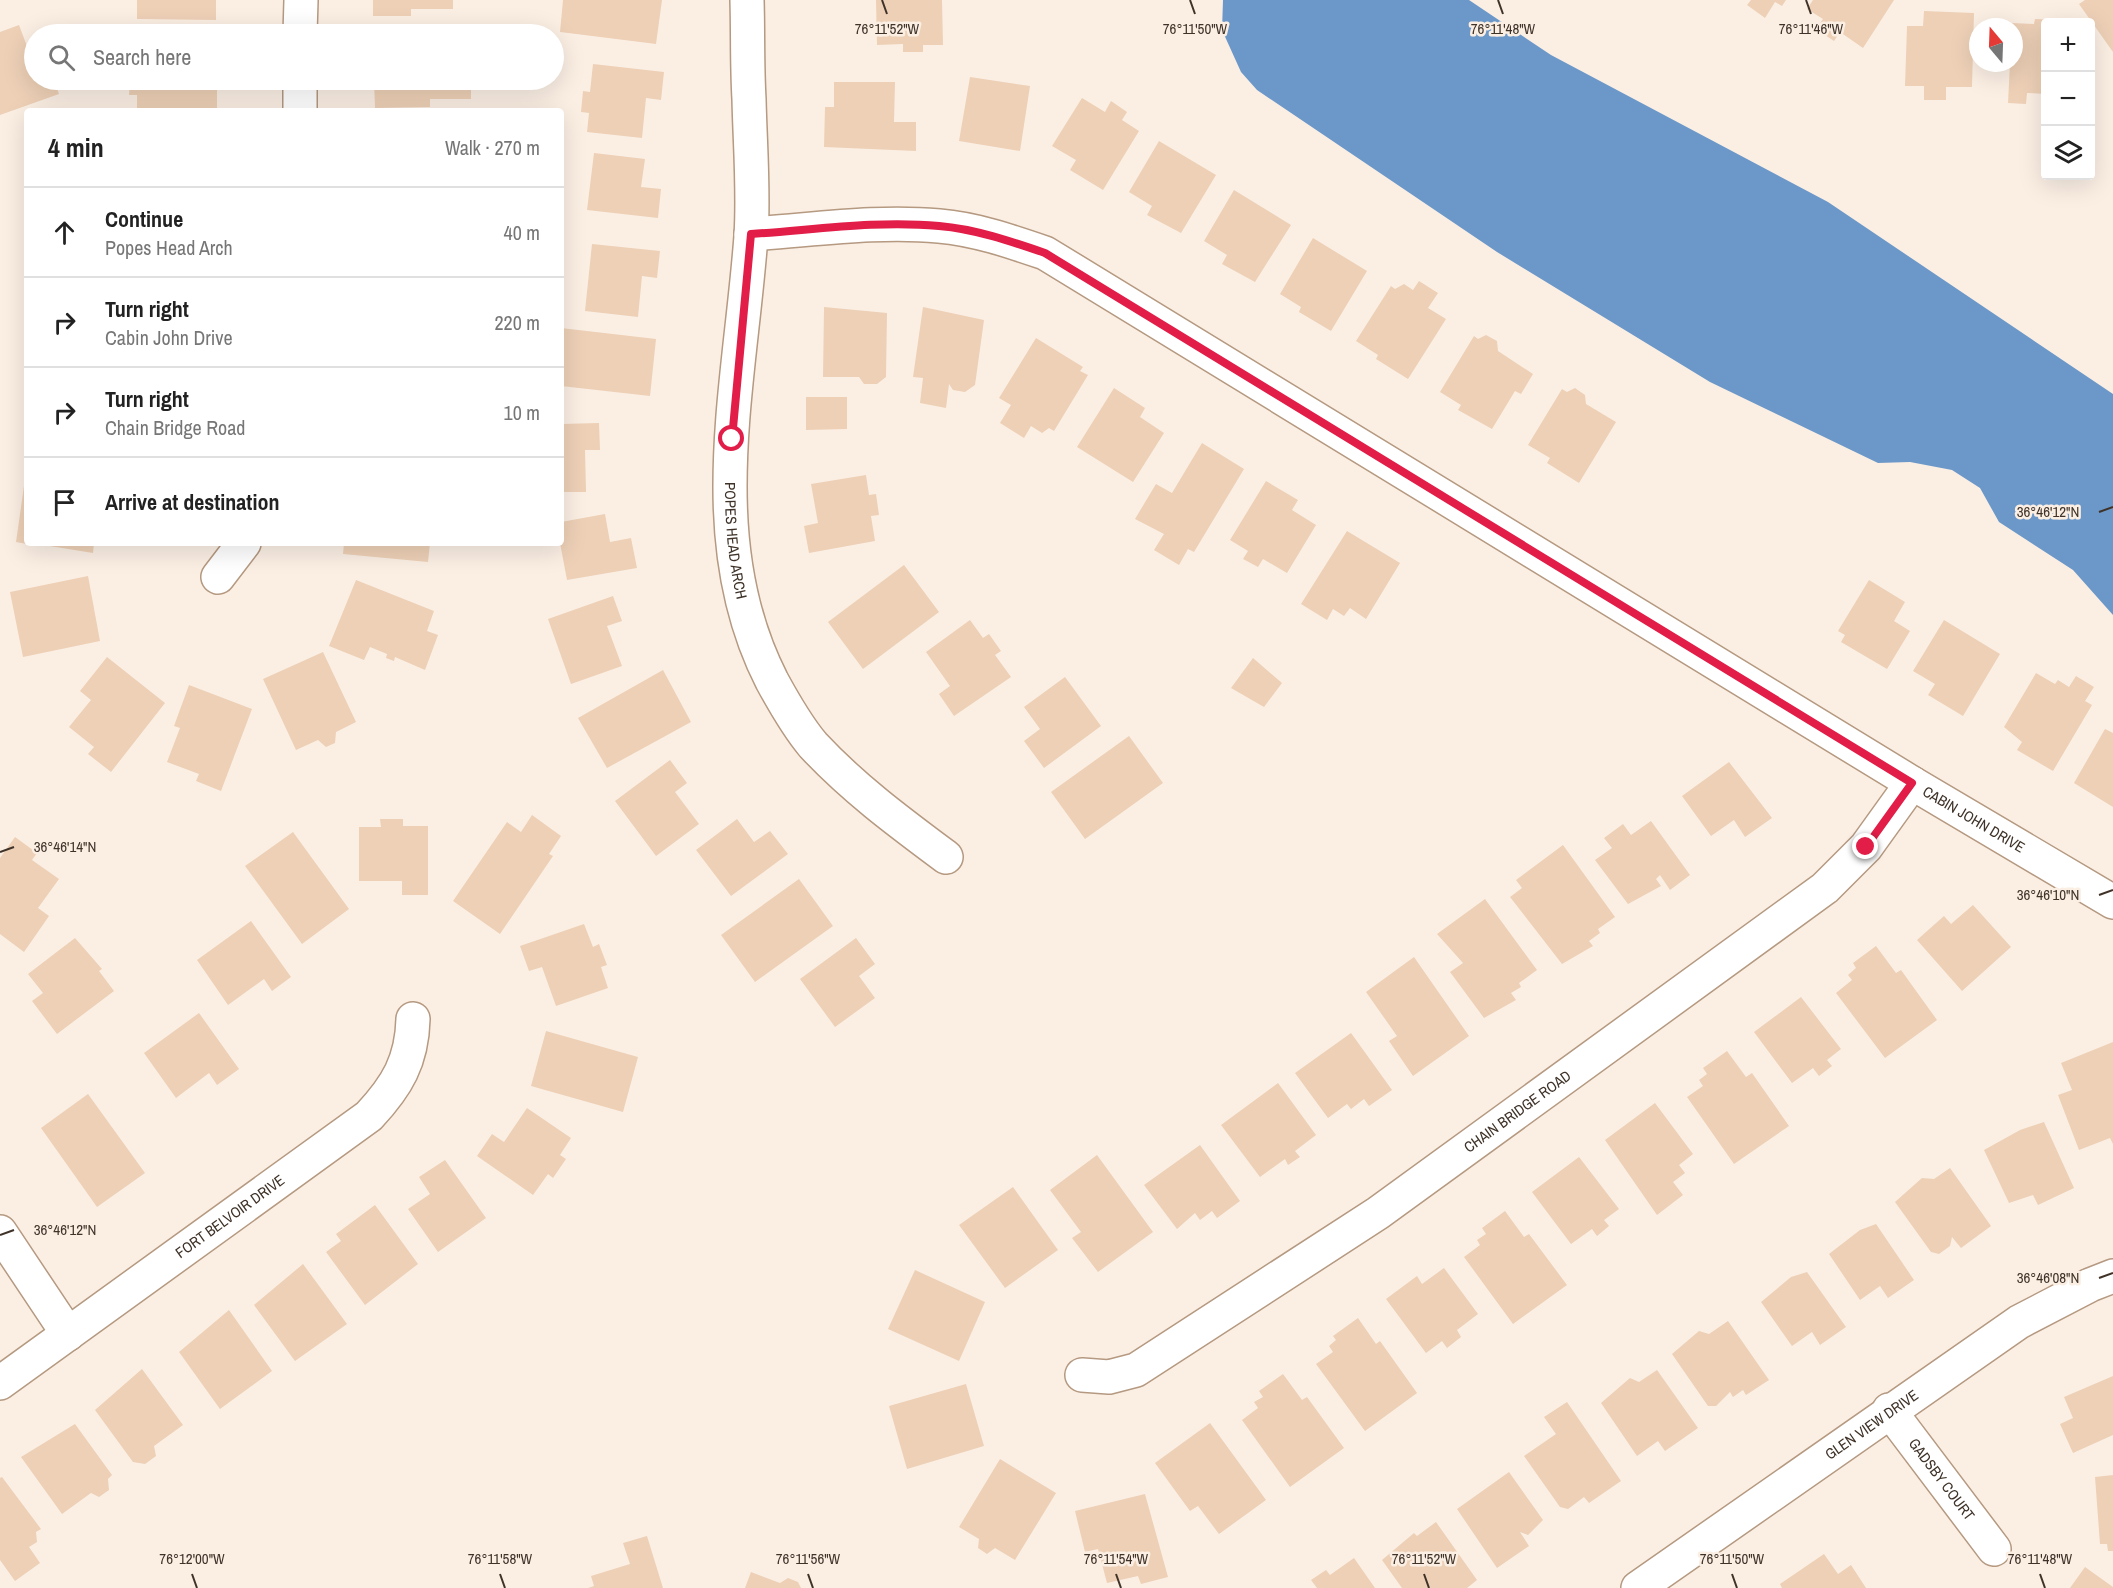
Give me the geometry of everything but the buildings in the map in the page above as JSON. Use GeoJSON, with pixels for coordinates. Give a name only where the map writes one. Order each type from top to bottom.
{"type":"FeatureCollection","features":[{"type":"Feature","properties":{"kind":"street"},"geometry":{"type":"LineString","coordinates":[[300,24],[301,0]]}},
{"type":"Feature","properties":{"kind":"street","name":"POPES HEAD ARCH"},"geometry":{"type":"LineString","coordinates":[[747,0],[751,234],[732,439],[728,512],[734,565],[743,610],[758,654],[785,706],[812,743],[860,793],[946,857]]}},
{"type":"Feature","properties":{"kind":"street"},"geometry":{"type":"LineString","coordinates":[[300,90],[300,108]]}},
{"type":"Feature","properties":{"kind":"street","name":"CABIN JOHN DRIVE"},"geometry":{"type":"LineString","coordinates":[[751,234],[891,225],[940,226],[999,237],[1045,253],[1912,783],[2113,902]]}},
{"type":"Feature","properties":{"kind":"street"},"geometry":{"type":"LineString","coordinates":[[218,577],[242,546]]}},
{"type":"Feature","properties":{"kind":"street","name":"CHAIN BRIDGE ROAD"},"geometry":{"type":"LineString","coordinates":[[1082,1376],[1109,1377],[1136,1370],[1378,1213],[1824,888],[1866,847],[1912,783]]}},
{"type":"Feature","properties":{"kind":"street","name":"FORT BELVOIR DRIVE"},"geometry":{"type":"LineString","coordinates":[[0,1383],[369,1116],[393,1090],[406,1063],[413,1019]]}},
{"type":"Feature","properties":{"kind":"street"},"geometry":{"type":"LineString","coordinates":[[0,1232],[68,1334]]}},
{"type":"Feature","properties":{"kind":"street","name":"GLEN VIEW DRIVE"},"geometry":{"type":"LineString","coordinates":[[1638,1588],[2019,1322],[2090,1285],[2113,1276]]}},
{"type":"Feature","properties":{"kind":"street","name":"GADSBY COURT"},"geometry":{"type":"LineString","coordinates":[[1890,1410],[1994,1549]]}},
{"type":"Feature","properties":{"kind":"water"},"geometry":{"type":"Polygon","coordinates":[[[1223,0],[1469,0],[1551,55],[1828,202],[2113,394],[2113,615],[2073,570],[1999,522],[1980,488],[1952,470],[1910,462],[1878,463],[1710,382],[1497,252],[1257,90],[1241,72],[1222,30],[1223,0]]]}},
{"type":"Feature","properties":{"kind":"route"},"geometry":{"type":"LineString","coordinates":[[732,439],[751,234],[891,225],[940,226],[999,237],[1045,253],[1912,783],[1866,847]]}}]}
